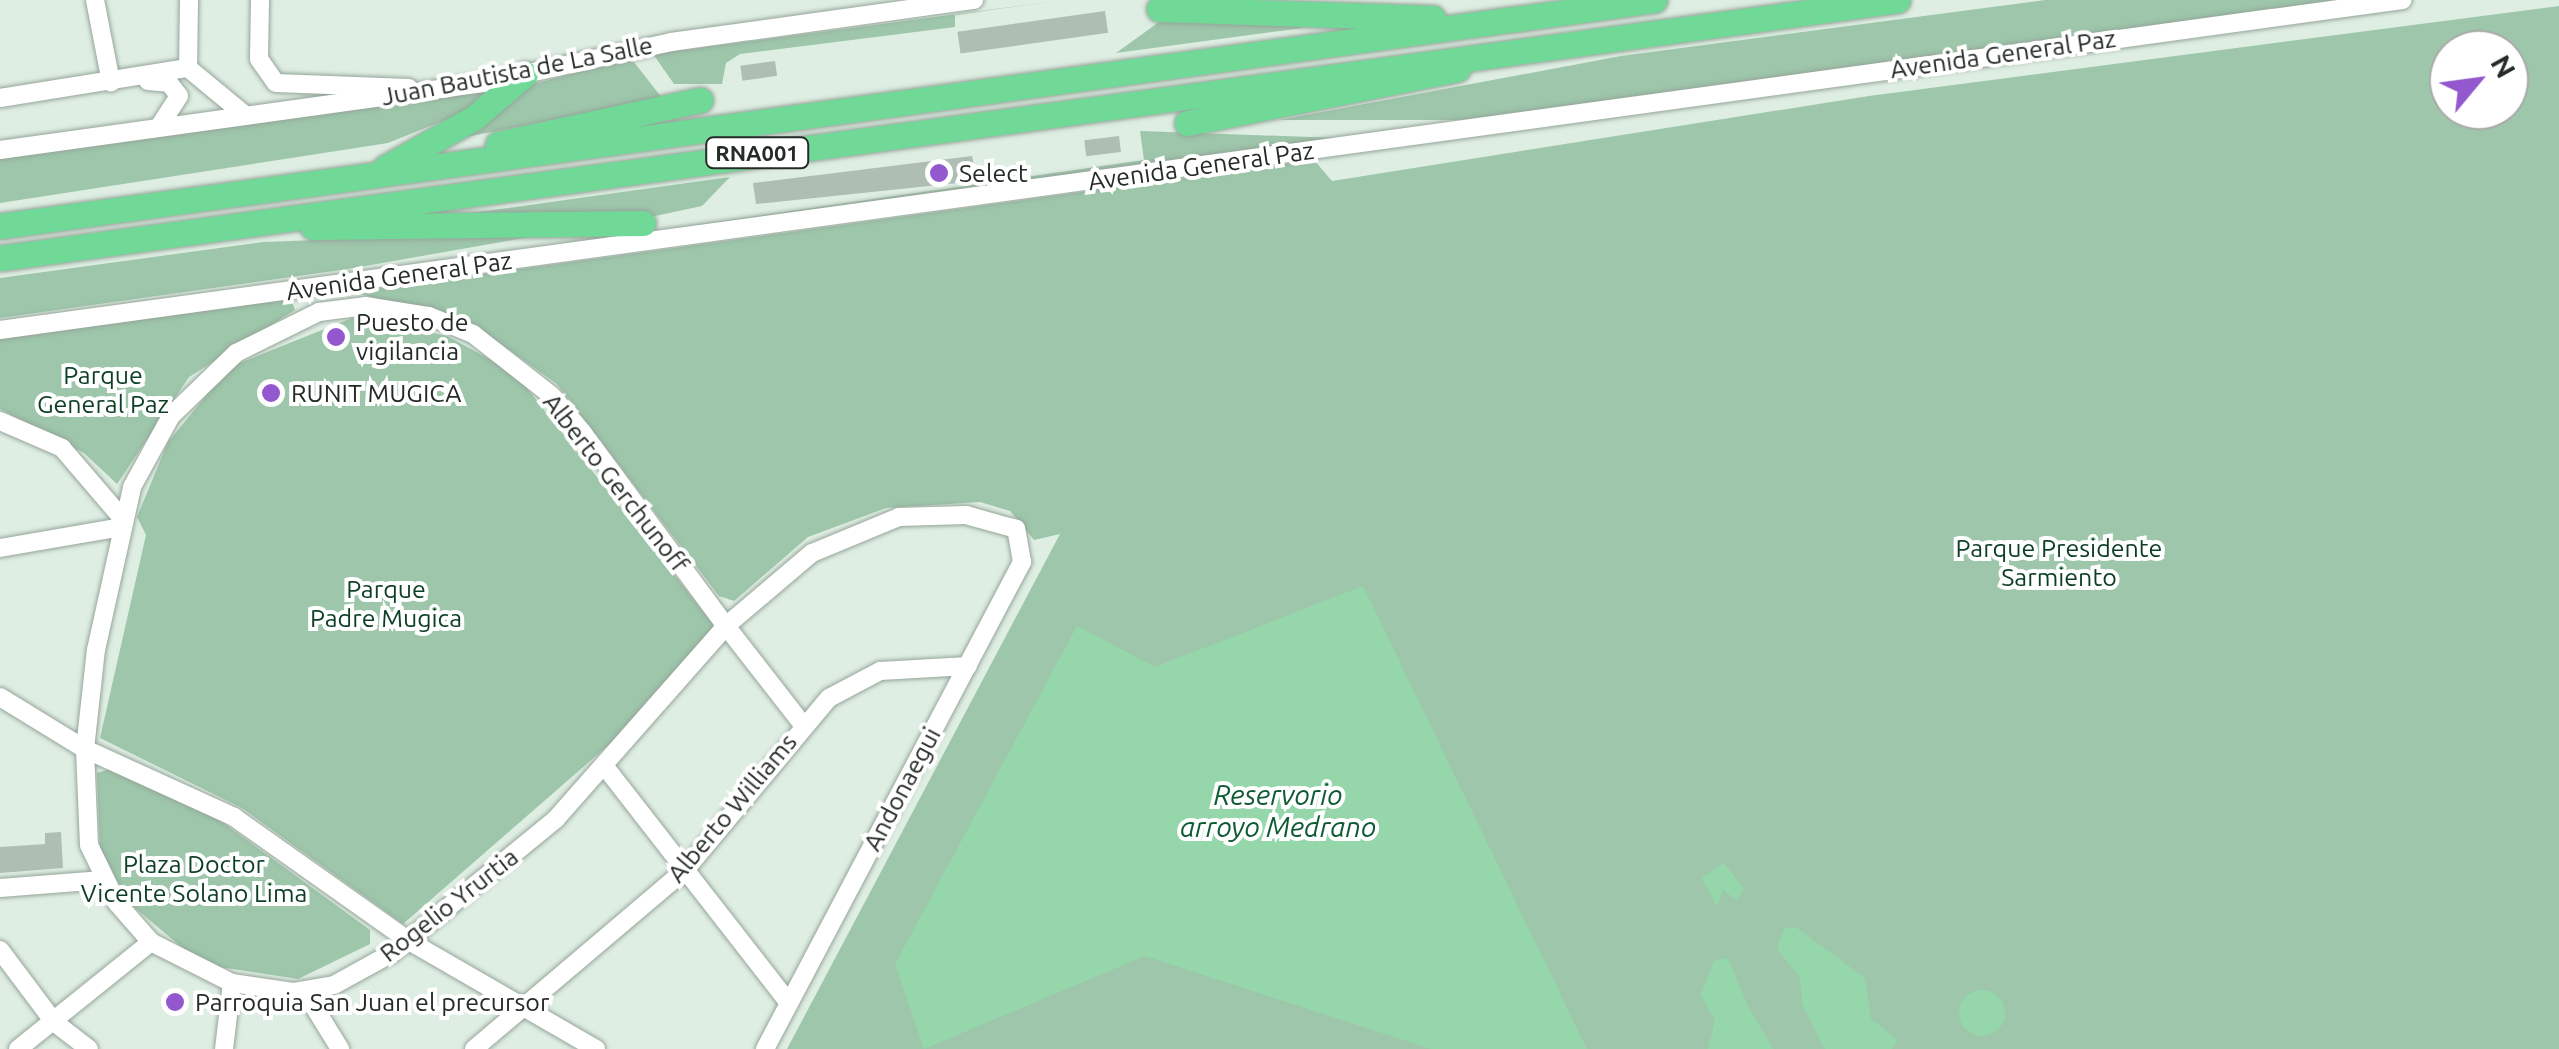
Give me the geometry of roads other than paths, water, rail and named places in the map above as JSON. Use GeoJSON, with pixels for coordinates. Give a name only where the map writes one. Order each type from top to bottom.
{"type":"FeatureCollection","features":[{"type":"Feature","properties":{"kind":"highway","name":"RNA001"},"geometry":{"type":"LineString","coordinates":[[0,226],[1655,0]]}},
{"type":"Feature","properties":{"kind":"highway","name":"RNA001"},"geometry":{"type":"LineString","coordinates":[[0,258],[1898,0]]}},
{"type":"Feature","properties":{"kind":"highway"},"geometry":{"type":"LineString","coordinates":[[1159,9],[1498,21]]}},
{"type":"Feature","properties":{"kind":"highway"},"geometry":{"type":"LineString","coordinates":[[1187,122],[1412,84],[1515,51]]}},
{"type":"Feature","properties":{"kind":"highway"},"geometry":{"type":"LineString","coordinates":[[372,175],[475,117],[526,74]]}},
{"type":"Feature","properties":{"kind":"highway"},"geometry":{"type":"LineString","coordinates":[[372,175],[700,100]]}},
{"type":"Feature","properties":{"kind":"highway"},"geometry":{"type":"LineString","coordinates":[[228,226],[643,224]]}},
{"type":"Feature","properties":{"kind":"street"},"geometry":{"type":"LineString","coordinates":[[95,0],[110,82]]}},
{"type":"Feature","properties":{"kind":"street"},"geometry":{"type":"LineString","coordinates":[[188,68],[189,0]]}},
{"type":"Feature","properties":{"kind":"street"},"geometry":{"type":"LineString","coordinates":[[260,0],[259,59],[276,84],[373,81],[424,91]]}},
{"type":"Feature","properties":{"kind":"street","name":"Juan Bautista de La Salle"},"geometry":{"type":"LineString","coordinates":[[0,150],[424,91],[526,74],[671,42],[974,0]]}},
{"type":"Feature","properties":{"kind":"street","name":"Avenida General Paz"},"geometry":{"type":"LineString","coordinates":[[0,330],[2402,0]]}},
{"type":"Feature","properties":{"kind":"street"},"geometry":{"type":"LineString","coordinates":[[0,98],[133,80],[188,68]]}},
{"type":"Feature","properties":{"kind":"street"},"geometry":{"type":"LineString","coordinates":[[188,68],[246,116]]}},
{"type":"Feature","properties":{"kind":"street"},"geometry":{"type":"LineString","coordinates":[[133,80],[175,87],[178,106],[158,128]]}},
{"type":"Feature","properties":{"kind":"street"},"geometry":{"type":"LineString","coordinates":[[317,288],[320,312]]}},
{"type":"Feature","properties":{"kind":"street","name":"Alberto Gerchunoff"},"geometry":{"type":"LineString","coordinates":[[122,523],[142,463],[203,379],[320,312],[366,306],[429,316],[513,362],[583,433],[803,725]]}},
{"type":"Feature","properties":{"kind":"street"},"geometry":{"type":"LineString","coordinates":[[0,421],[83,465],[122,523],[85,749],[85,823],[103,880],[151,942],[232,984],[305,992],[340,1049]]}},
{"type":"Feature","properties":{"kind":"street","name":"Rogelio Yrurtia"},"geometry":{"type":"LineString","coordinates":[[305,992],[409,940],[606,768],[726,626],[812,553],[899,517],[966,514],[1016,528]]}},
{"type":"Feature","properties":{"kind":"street"},"geometry":{"type":"LineString","coordinates":[[0,548],[122,523]]}},
{"type":"Feature","properties":{"kind":"street","name":"Andonaegui"},"geometry":{"type":"LineString","coordinates":[[765,1049],[1022,562],[1016,528]]}},
{"type":"Feature","properties":{"kind":"street","name":"Alberto Williams"},"geometry":{"type":"LineString","coordinates":[[474,1049],[686,870],[803,725],[868,676],[968,666]]}},
{"type":"Feature","properties":{"kind":"street"},"geometry":{"type":"LineString","coordinates":[[0,697],[85,749],[234,817],[409,940],[596,1049]]}},
{"type":"Feature","properties":{"kind":"street"},"geometry":{"type":"LineString","coordinates":[[606,768],[789,1003]]}},
{"type":"Feature","properties":{"kind":"street"},"geometry":{"type":"LineString","coordinates":[[0,888],[103,880]]}},
{"type":"Feature","properties":{"kind":"street"},"geometry":{"type":"LineString","coordinates":[[18,1049],[151,942]]}},
{"type":"Feature","properties":{"kind":"street"},"geometry":{"type":"LineString","coordinates":[[0,950],[54,1022],[89,1049]]}},
{"type":"Feature","properties":{"kind":"street"},"geometry":{"type":"LineString","coordinates":[[224,1049],[232,984]]}},
{"type":"Feature","properties":{"kind":"water","name":"Reservorio arroyo Medrano"},"geometry":{"type":"Polygon","coordinates":[[[1363,586],[1587,1049],[1431,1049],[1145,956],[924,1049],[895,964],[1077,626],[1155,667],[1363,586]]]}},
{"type":"Feature","properties":{"kind":"water"},"geometry":{"type":"Polygon","coordinates":[[[1724,863],[1744,889],[1737,901],[1723,890],[1717,907],[1702,878],[1724,863]]]}},
{"type":"Feature","properties":{"kind":"water"},"geometry":{"type":"Polygon","coordinates":[[[1784,928],[1797,928],[1865,978],[1871,1019],[1898,1040],[1892,1049],[1825,1049],[1802,1004],[1800,978],[1777,949],[1784,928]]]}},
{"type":"Feature","properties":{"kind":"water"},"geometry":{"type":"Polygon","coordinates":[[[1728,958],[1748,1006],[1773,1049],[1708,1049],[1715,1020],[1701,995],[1714,961],[1728,958]]]}},
{"type":"Feature","properties":{"kind":"water"},"geometry":{"type":"Polygon","coordinates":[[[1982,990],[1998,997],[2005,1013],[1998,1029],[1982,1036],[1966,1029],[1959,1013],[1966,997],[1982,990]]]}},
{"type":"Feature","properties":{"kind":"place","name":"Select"},"geometry":{"type":"Point","coordinates":[939,173]}},
{"type":"Feature","properties":{"kind":"place","name":"Puesto de vigilancia"},"geometry":{"type":"Point","coordinates":[336,337]}},
{"type":"Feature","properties":{"kind":"place","name":"RUNIT MUGICA"},"geometry":{"type":"Point","coordinates":[271,393]}},
{"type":"Feature","properties":{"kind":"place","name":"Parroquia San Juan el precursor"},"geometry":{"type":"Point","coordinates":[175,1002]}},
{"type":"Feature","properties":{"kind":"park label","name":"Parque General Paz"},"geometry":{"type":"Point","coordinates":[103,390]}},
{"type":"Feature","properties":{"kind":"park label","name":"Parque Presidente Sarmiento"},"geometry":{"type":"Point","coordinates":[2059,564]}},
{"type":"Feature","properties":{"kind":"park label","name":"Parque Padre Mugica"},"geometry":{"type":"Point","coordinates":[386,604]}},
{"type":"Feature","properties":{"kind":"park label","name":"Plaza Doctor Vicente Solano Lima"},"geometry":{"type":"Point","coordinates":[194,880]}}]}
